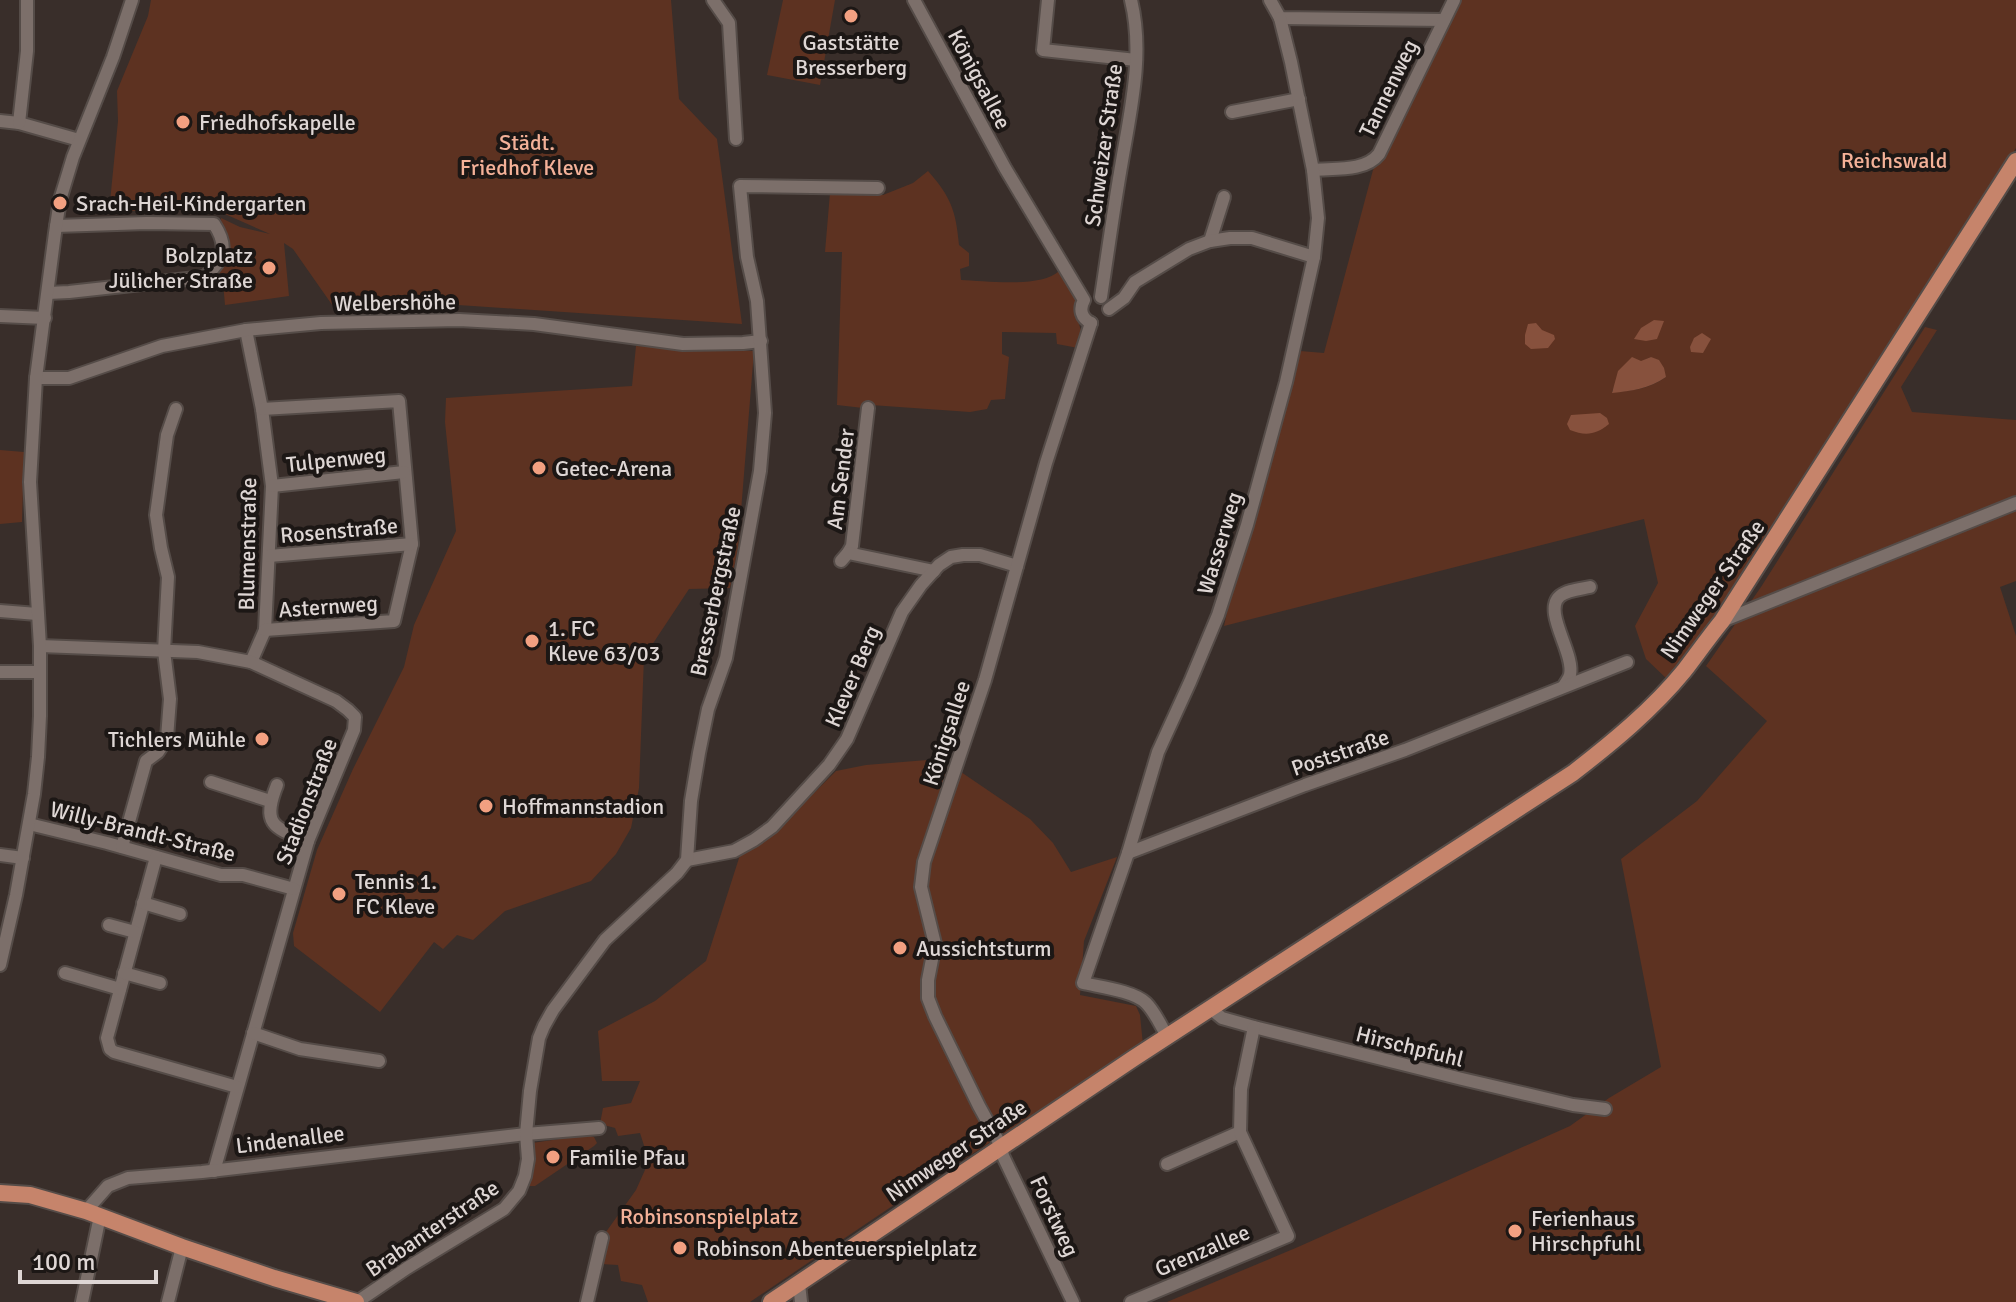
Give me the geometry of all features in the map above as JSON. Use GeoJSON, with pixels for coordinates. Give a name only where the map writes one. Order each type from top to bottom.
{"type":"FeatureCollection","features":[{"type":"Feature","properties":{"kind":"main road","name":"Nimweger Straße"},"geometry":{"type":"LineString","coordinates":[[771,1302],[1167,1036],[1573,773],[1636,721],[1668,688],[1722,621],[2016,161]]}},
{"type":"Feature","properties":{"kind":"main road"},"geometry":{"type":"LineString","coordinates":[[0,1193],[30,1195],[93,1214],[274,1278],[356,1302]]}},
{"type":"Feature","properties":{"kind":"street"},"geometry":{"type":"LineString","coordinates":[[19,123],[27,51],[27,0]]}},
{"type":"Feature","properties":{"kind":"street"},"geometry":{"type":"LineString","coordinates":[[0,965],[23,858],[38,757],[40,646],[30,482],[36,378],[56,226],[60,200],[79,140],[113,57],[132,0]]}},
{"type":"Feature","properties":{"kind":"street"},"geometry":{"type":"LineString","coordinates":[[713,0],[729,23],[736,139]]}},
{"type":"Feature","properties":{"kind":"street","name":"Königsallee"},"geometry":{"type":"LineString","coordinates":[[914,0],[1005,168],[1084,300],[1081,311],[1086,321],[1091,323],[1046,463],[975,709],[927,852],[921,887],[935,944],[928,998],[1001,1146]]}},
{"type":"Feature","properties":{"kind":"street"},"geometry":{"type":"LineString","coordinates":[[1048,0],[1043,50],[1136,60]]}},
{"type":"Feature","properties":{"kind":"street","name":"Schweizer Straße"},"geometry":{"type":"LineString","coordinates":[[1101,297],[1135,82],[1137,40],[1131,0]]}},
{"type":"Feature","properties":{"kind":"street","name":"Wasserweg"},"geometry":{"type":"LineString","coordinates":[[1167,1036],[1140,998],[1083,983],[1128,853],[1158,752],[1218,615],[1247,525],[1286,382],[1314,257],[1318,218],[1313,170],[1280,18],[1270,0]]}},
{"type":"Feature","properties":{"kind":"street"},"geometry":{"type":"LineString","coordinates":[[1280,18],[1444,20],[1454,0]]}},
{"type":"Feature","properties":{"kind":"street","name":"Tannenweg"},"geometry":{"type":"LineString","coordinates":[[1313,170],[1373,162],[1444,20]]}},
{"type":"Feature","properties":{"kind":"street"},"geometry":{"type":"LineString","coordinates":[[1232,112],[1299,99]]}},
{"type":"Feature","properties":{"kind":"street"},"geometry":{"type":"LineString","coordinates":[[0,121],[19,123],[79,140]]}},
{"type":"Feature","properties":{"kind":"street","name":"Bresserbergstraße"},"geometry":{"type":"LineString","coordinates":[[687,860],[691,801],[699,753],[708,709],[726,658],[760,471],[765,413],[757,301],[747,257],[740,186],[878,188]]}},
{"type":"Feature","properties":{"kind":"street"},"geometry":{"type":"LineString","coordinates":[[1210,241],[1224,197]]}},
{"type":"Feature","properties":{"kind":"street"},"geometry":{"type":"LineString","coordinates":[[48,293],[205,277],[220,262],[223,252],[214,224],[56,226]]}},
{"type":"Feature","properties":{"kind":"street"},"geometry":{"type":"LineString","coordinates":[[1091,323],[1100,323],[1105,319],[1109,309],[1124,298],[1135,282],[1189,249],[1210,241],[1252,238],[1314,257]]}},
{"type":"Feature","properties":{"kind":"street"},"geometry":{"type":"LineString","coordinates":[[1084,300],[1090,296],[1101,297],[1109,309]]}},
{"type":"Feature","properties":{"kind":"street"},"geometry":{"type":"LineString","coordinates":[[0,316],[45,318]]}},
{"type":"Feature","properties":{"kind":"street","name":"Welbershöhe"},"geometry":{"type":"LineString","coordinates":[[36,378],[69,378],[162,346],[246,330],[321,323],[459,320],[534,324],[683,344],[761,341]]}},
{"type":"Feature","properties":{"kind":"street","name":"Blumenstraße"},"geometry":{"type":"LineString","coordinates":[[246,330],[262,409],[272,486],[265,630],[251,662]]}},
{"type":"Feature","properties":{"kind":"street"},"geometry":{"type":"LineString","coordinates":[[262,409],[399,401],[412,544]]}},
{"type":"Feature","properties":{"kind":"street","name":"Am Sender"},"geometry":{"type":"LineString","coordinates":[[868,408],[852,546],[844,557],[934,571]]}},
{"type":"Feature","properties":{"kind":"street"},"geometry":{"type":"LineString","coordinates":[[122,847],[146,761],[158,752],[167,738],[170,699],[164,651],[168,577],[156,515],[167,435],[176,409]]}},
{"type":"Feature","properties":{"kind":"street","name":"Tulpenweg"},"geometry":{"type":"LineString","coordinates":[[272,486],[404,472]]}},
{"type":"Feature","properties":{"kind":"street"},"geometry":{"type":"LineString","coordinates":[[1722,621],[2016,503]]}},
{"type":"Feature","properties":{"kind":"street","name":"Rosenstraße"},"geometry":{"type":"LineString","coordinates":[[269,556],[412,544]]}},
{"type":"Feature","properties":{"kind":"street","name":"Asternweg"},"geometry":{"type":"LineString","coordinates":[[265,630],[394,621],[412,544]]}},
{"type":"Feature","properties":{"kind":"street","name":"Klever Berg"},"geometry":{"type":"LineString","coordinates":[[687,860],[734,851],[754,840],[772,827],[829,765],[847,739],[902,612],[934,571],[951,557],[963,555],[980,555],[1017,566]]}},
{"type":"Feature","properties":{"kind":"street"},"geometry":{"type":"LineString","coordinates":[[1564,686],[1570,674],[1568,654],[1554,614],[1556,601],[1562,594],[1590,587]]}},
{"type":"Feature","properties":{"kind":"street"},"geometry":{"type":"LineString","coordinates":[[0,611],[37,614]]}},
{"type":"Feature","properties":{"kind":"street","name":"Stadionstraße"},"geometry":{"type":"LineString","coordinates":[[40,646],[198,652],[251,662],[336,701],[355,717],[354,730],[308,841],[214,1171]]}},
{"type":"Feature","properties":{"kind":"street","name":"Poststraße"},"geometry":{"type":"LineString","coordinates":[[1128,853],[1627,662]]}},
{"type":"Feature","properties":{"kind":"street"},"geometry":{"type":"LineString","coordinates":[[0,672],[40,672]]}},
{"type":"Feature","properties":{"kind":"street"},"geometry":{"type":"LineString","coordinates":[[211,782],[270,801]]}},
{"type":"Feature","properties":{"kind":"street"},"geometry":{"type":"LineString","coordinates":[[277,785],[270,801],[272,823],[280,830],[308,841]]}},
{"type":"Feature","properties":{"kind":"street","name":"Willy-Brandt-Straße"},"geometry":{"type":"LineString","coordinates":[[29,824],[221,875],[243,875],[294,889]]}},
{"type":"Feature","properties":{"kind":"street"},"geometry":{"type":"LineString","coordinates":[[0,855],[23,858]]}},
{"type":"Feature","properties":{"kind":"street"},"geometry":{"type":"LineString","coordinates":[[156,857],[107,1038],[110,1049],[237,1087]]}},
{"type":"Feature","properties":{"kind":"street"},"geometry":{"type":"LineString","coordinates":[[526,1134],[539,1038],[553,1010],[605,940],[687,860]]}},
{"type":"Feature","properties":{"kind":"street"},"geometry":{"type":"LineString","coordinates":[[143,903],[180,914]]}},
{"type":"Feature","properties":{"kind":"street"},"geometry":{"type":"LineString","coordinates":[[109,925],[135,932]]}},
{"type":"Feature","properties":{"kind":"street"},"geometry":{"type":"LineString","coordinates":[[65,973],[120,989]]}},
{"type":"Feature","properties":{"kind":"street"},"geometry":{"type":"LineString","coordinates":[[124,973],[160,983]]}},
{"type":"Feature","properties":{"kind":"street","name":"Hirschpfuhl"},"geometry":{"type":"LineString","coordinates":[[1210,1008],[1222,1018],[1254,1027],[1573,1105],[1605,1109]]}},
{"type":"Feature","properties":{"kind":"street"},"geometry":{"type":"LineString","coordinates":[[1167,1164],[1240,1132],[1241,1089],[1254,1027]]}},
{"type":"Feature","properties":{"kind":"street"},"geometry":{"type":"LineString","coordinates":[[253,1033],[300,1049],[379,1061]]}},
{"type":"Feature","properties":{"kind":"street","name":"Lindenallee"},"geometry":{"type":"LineString","coordinates":[[93,1214],[108,1186],[128,1178],[599,1128]]}},
{"type":"Feature","properties":{"kind":"street","name":"Grenzallee"},"geometry":{"type":"LineString","coordinates":[[1131,1302],[1288,1236],[1240,1132]]}},
{"type":"Feature","properties":{"kind":"street","name":"Brabanterstraße"},"geometry":{"type":"LineString","coordinates":[[356,1302],[504,1209],[515,1198],[525,1176],[528,1159],[526,1134]]}},
{"type":"Feature","properties":{"kind":"street","name":"Forstweg"},"geometry":{"type":"LineString","coordinates":[[1001,1146],[1073,1302]]}},
{"type":"Feature","properties":{"kind":"street"},"geometry":{"type":"LineString","coordinates":[[82,1302],[93,1214]]}},
{"type":"Feature","properties":{"kind":"street"},"geometry":{"type":"LineString","coordinates":[[587,1302],[602,1238]]}},
{"type":"Feature","properties":{"kind":"street"},"geometry":{"type":"LineString","coordinates":[[168,1302],[182,1247]]}},
{"type":"Feature","properties":{"kind":"street"},"geometry":{"type":"LineString","coordinates":[[799,1284],[801,1302]]}},
{"type":"Feature","properties":{"kind":"green space","name":"Städt. Friedhof Kleve"},"geometry":{"type":"Polygon","coordinates":[[[151,0],[671,0],[679,99],[717,139],[742,324],[458,305],[335,309],[293,249],[284,243],[289,296],[225,305],[223,282],[217,276],[221,218],[240,227],[270,234],[209,207],[109,212],[118,121],[117,91],[148,16],[151,0]]]}},
{"type":"Feature","properties":{"kind":"green space"},"geometry":{"type":"Polygon","coordinates":[[[783,0],[835,0],[820,85],[767,75],[783,0]]]}},
{"type":"Feature","properties":{"kind":"green space","name":"Reichswald"},"geometry":{"type":"Polygon","coordinates":[[[1458,0],[2016,0],[2016,148],[1716,614],[1667,679],[1646,659],[1635,626],[1658,583],[1644,519],[1224,626],[1300,351],[1324,353],[1373,170],[1458,0]],[[1651,357],[1628,371],[1612,392],[1640,389],[1666,377],[1651,357]]]}},
{"type":"Feature","properties":{"kind":"green space"},"geometry":{"type":"Polygon","coordinates":[[[928,171],[947,197],[954,214],[959,245],[969,253],[969,266],[960,269],[961,280],[1027,282],[1059,271],[1078,297],[1074,307],[1082,334],[1078,348],[1057,344],[1056,333],[1002,332],[1002,354],[1009,357],[1005,399],[991,400],[987,409],[970,412],[837,405],[842,252],[825,252],[830,193],[883,195],[913,183],[928,171]]]}},
{"type":"Feature","properties":{"kind":"green space"},"geometry":{"type":"Polygon","coordinates":[[[1925,327],[1937,330],[1901,387],[1912,412],[2016,420],[2016,581],[2000,587],[2016,636],[2016,1302],[1167,1302],[1570,1126],[1661,1067],[1621,859],[1697,801],[1767,721],[1706,666],[1761,587],[1925,327]]]}},
{"type":"Feature","properties":{"kind":"green space","name":"1. FC Kleve 63/03"},"geometry":{"type":"Polygon","coordinates":[[[636,346],[754,351],[738,548],[730,588],[689,589],[644,657],[639,788],[631,828],[616,854],[591,881],[505,911],[473,940],[457,935],[443,949],[434,942],[380,1012],[294,946],[293,933],[317,850],[404,667],[414,625],[456,531],[445,422],[446,398],[632,386],[636,346]]]}},
{"type":"Feature","properties":{"kind":"green space"},"geometry":{"type":"Polygon","coordinates":[[[0,450],[24,452],[22,522],[0,524],[0,450]]]}},
{"type":"Feature","properties":{"kind":"green space","name":"Robinsonspielplatz"},"geometry":{"type":"Polygon","coordinates":[[[927,760],[961,772],[1030,819],[1053,843],[1071,872],[1117,857],[1084,941],[1080,995],[1136,1006],[1143,1045],[922,1186],[750,1302],[648,1302],[642,1285],[621,1281],[618,1265],[601,1264],[606,1232],[636,1190],[649,1161],[640,1133],[618,1136],[615,1128],[600,1124],[603,1108],[631,1103],[640,1081],[602,1081],[598,1031],[655,1001],[706,961],[740,855],[771,836],[836,771],[927,760]]]}},
{"type":"Feature","properties":{"kind":"green space"},"geometry":{"type":"Polygon","coordinates":[[[587,1135],[594,1137],[597,1143],[594,1146],[535,1186],[526,1186],[532,1143],[587,1135]]]}},
{"type":"Feature","properties":{"kind":"shaded area"},"geometry":{"type":"Polygon","coordinates":[[[1654,320],[1664,321],[1657,339],[1634,339],[1641,328],[1654,320]]]}},
{"type":"Feature","properties":{"kind":"shaded area"},"geometry":{"type":"Polygon","coordinates":[[[1536,323],[1542,330],[1554,335],[1555,339],[1548,348],[1531,349],[1525,344],[1528,324],[1536,323]]]}},
{"type":"Feature","properties":{"kind":"shaded area"},"geometry":{"type":"Polygon","coordinates":[[[1702,333],[1711,339],[1703,353],[1691,352],[1694,338],[1702,333]]]}},
{"type":"Feature","properties":{"kind":"shaded area"},"geometry":{"type":"Polygon","coordinates":[[[1632,357],[1641,361],[1651,357],[1659,360],[1666,377],[1646,387],[1612,393],[1618,371],[1632,357]]]}},
{"type":"Feature","properties":{"kind":"shaded area"},"geometry":{"type":"Polygon","coordinates":[[[1600,413],[1609,424],[1595,432],[1575,432],[1567,424],[1571,415],[1600,413]]]}},
{"type":"Feature","properties":{"kind":"place","name":"Gaststätte Bresserberg"},"geometry":{"type":"Point","coordinates":[851,16]}},
{"type":"Feature","properties":{"kind":"place","name":"Friedhofskapelle"},"geometry":{"type":"Point","coordinates":[183,122]}},
{"type":"Feature","properties":{"kind":"place","name":"Srach-Heil-Kindergarten"},"geometry":{"type":"Point","coordinates":[60,203]}},
{"type":"Feature","properties":{"kind":"place","name":"Bolzplatz Jülicher Straße"},"geometry":{"type":"Point","coordinates":[269,268]}},
{"type":"Feature","properties":{"kind":"place","name":"Getec-Arena"},"geometry":{"type":"Point","coordinates":[539,468]}},
{"type":"Feature","properties":{"kind":"place","name":"1. FC Kleve 63/03"},"geometry":{"type":"Point","coordinates":[532,641]}},
{"type":"Feature","properties":{"kind":"place","name":"Tichlers Mühle"},"geometry":{"type":"Point","coordinates":[262,739]}},
{"type":"Feature","properties":{"kind":"place","name":"Hoffmannstadion"},"geometry":{"type":"Point","coordinates":[486,806]}},
{"type":"Feature","properties":{"kind":"place","name":"Tennis 1. FC Kleve"},"geometry":{"type":"Point","coordinates":[339,894]}},
{"type":"Feature","properties":{"kind":"place","name":"Aussichtsturm"},"geometry":{"type":"Point","coordinates":[900,948]}},
{"type":"Feature","properties":{"kind":"place","name":"Familie Pfau"},"geometry":{"type":"Point","coordinates":[553,1157]}},
{"type":"Feature","properties":{"kind":"place","name":"Ferienhaus Hirschpfuhl"},"geometry":{"type":"Point","coordinates":[1515,1231]}},
{"type":"Feature","properties":{"kind":"place","name":"Robinson Abenteuerspielplatz"},"geometry":{"type":"Point","coordinates":[680,1248]}}]}
